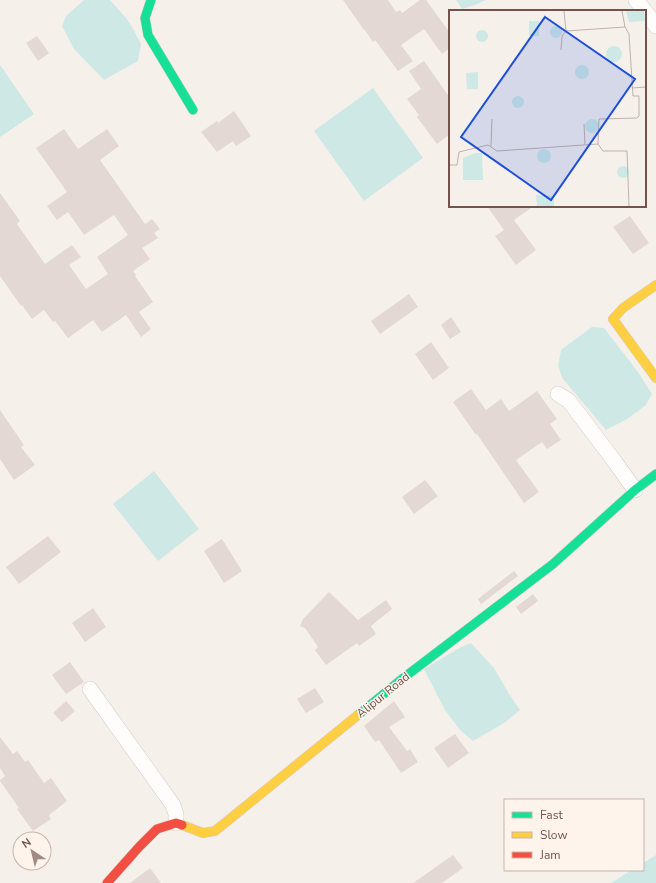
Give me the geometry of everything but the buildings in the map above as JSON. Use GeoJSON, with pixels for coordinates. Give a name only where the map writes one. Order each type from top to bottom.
{"type":"FeatureCollection","features":[{"type":"Feature","properties":{"kind":"street"},"geometry":{"type":"LineString","coordinates":[[151,0],[145,18],[148,35],[193,110]]}},
{"type":"Feature","properties":{"kind":"street"},"geometry":{"type":"LineString","coordinates":[[636,0],[644,10]]}},
{"type":"Feature","properties":{"kind":"street"},"geometry":{"type":"LineString","coordinates":[[646,12],[656,26]]}},
{"type":"Feature","properties":{"kind":"street"},"geometry":{"type":"LineString","coordinates":[[656,285],[623,308],[613,319],[656,378]]}},
{"type":"Feature","properties":{"kind":"street"},"geometry":{"type":"LineString","coordinates":[[558,394],[569,401],[635,490]]}},
{"type":"Feature","properties":{"kind":"street","name":"Alipur Road"},"geometry":{"type":"LineString","coordinates":[[176,823],[203,833],[215,831],[224,825],[402,679],[553,564],[635,490],[656,474]]}},
{"type":"Feature","properties":{"kind":"street"},"geometry":{"type":"LineString","coordinates":[[90,689],[173,805],[176,814],[176,823],[157,829],[107,883]]}},
{"type":"Feature","properties":{"kind":"water"},"geometry":{"type":"Polygon","coordinates":[[[84,0],[110,0],[126,18],[141,44],[138,61],[104,80],[74,49],[62,26],[66,16],[84,0]]]}},
{"type":"Feature","properties":{"kind":"water"},"geometry":{"type":"Polygon","coordinates":[[[456,0],[486,0],[462,9],[456,0]]]}},
{"type":"Feature","properties":{"kind":"water"},"geometry":{"type":"Polygon","coordinates":[[[0,65],[34,114],[0,137],[0,65]]]}},
{"type":"Feature","properties":{"kind":"water"},"geometry":{"type":"Polygon","coordinates":[[[373,88],[423,158],[364,201],[314,131],[373,88]]]}},
{"type":"Feature","properties":{"kind":"water"},"geometry":{"type":"Polygon","coordinates":[[[592,327],[604,328],[638,372],[652,394],[646,405],[627,419],[606,430],[563,379],[558,366],[561,350],[592,327]]]}},
{"type":"Feature","properties":{"kind":"water"},"geometry":{"type":"Polygon","coordinates":[[[154,471],[199,529],[158,561],[113,504],[154,471]]]}},
{"type":"Feature","properties":{"kind":"water"},"geometry":{"type":"Polygon","coordinates":[[[471,643],[494,668],[520,710],[504,723],[473,741],[460,730],[445,710],[424,669],[461,647],[471,643]]]}},
{"type":"Feature","properties":{"kind":"water"},"geometry":{"type":"Polygon","coordinates":[[[656,855],[656,883],[611,883],[630,871],[644,871],[644,862],[656,855]]]}},
{"type":"Feature","properties":{"kind":"traffic: fast"},"geometry":{"type":"LineString","coordinates":[[151,0],[145,18],[148,35],[193,110]]}},
{"type":"Feature","properties":{"kind":"traffic: fast"},"geometry":{"type":"LineString","coordinates":[[358,715],[402,679],[553,564],[635,490],[656,474]]}},
{"type":"Feature","properties":{"kind":"traffic: slow"},"geometry":{"type":"LineString","coordinates":[[656,285],[623,308],[613,319],[656,378]]}},
{"type":"Feature","properties":{"kind":"traffic: slow"},"geometry":{"type":"LineString","coordinates":[[182,825],[203,833],[215,831],[358,715]]}},
{"type":"Feature","properties":{"kind":"traffic: jam"},"geometry":{"type":"LineString","coordinates":[[107,883],[157,829],[176,823],[182,825]]}}]}
